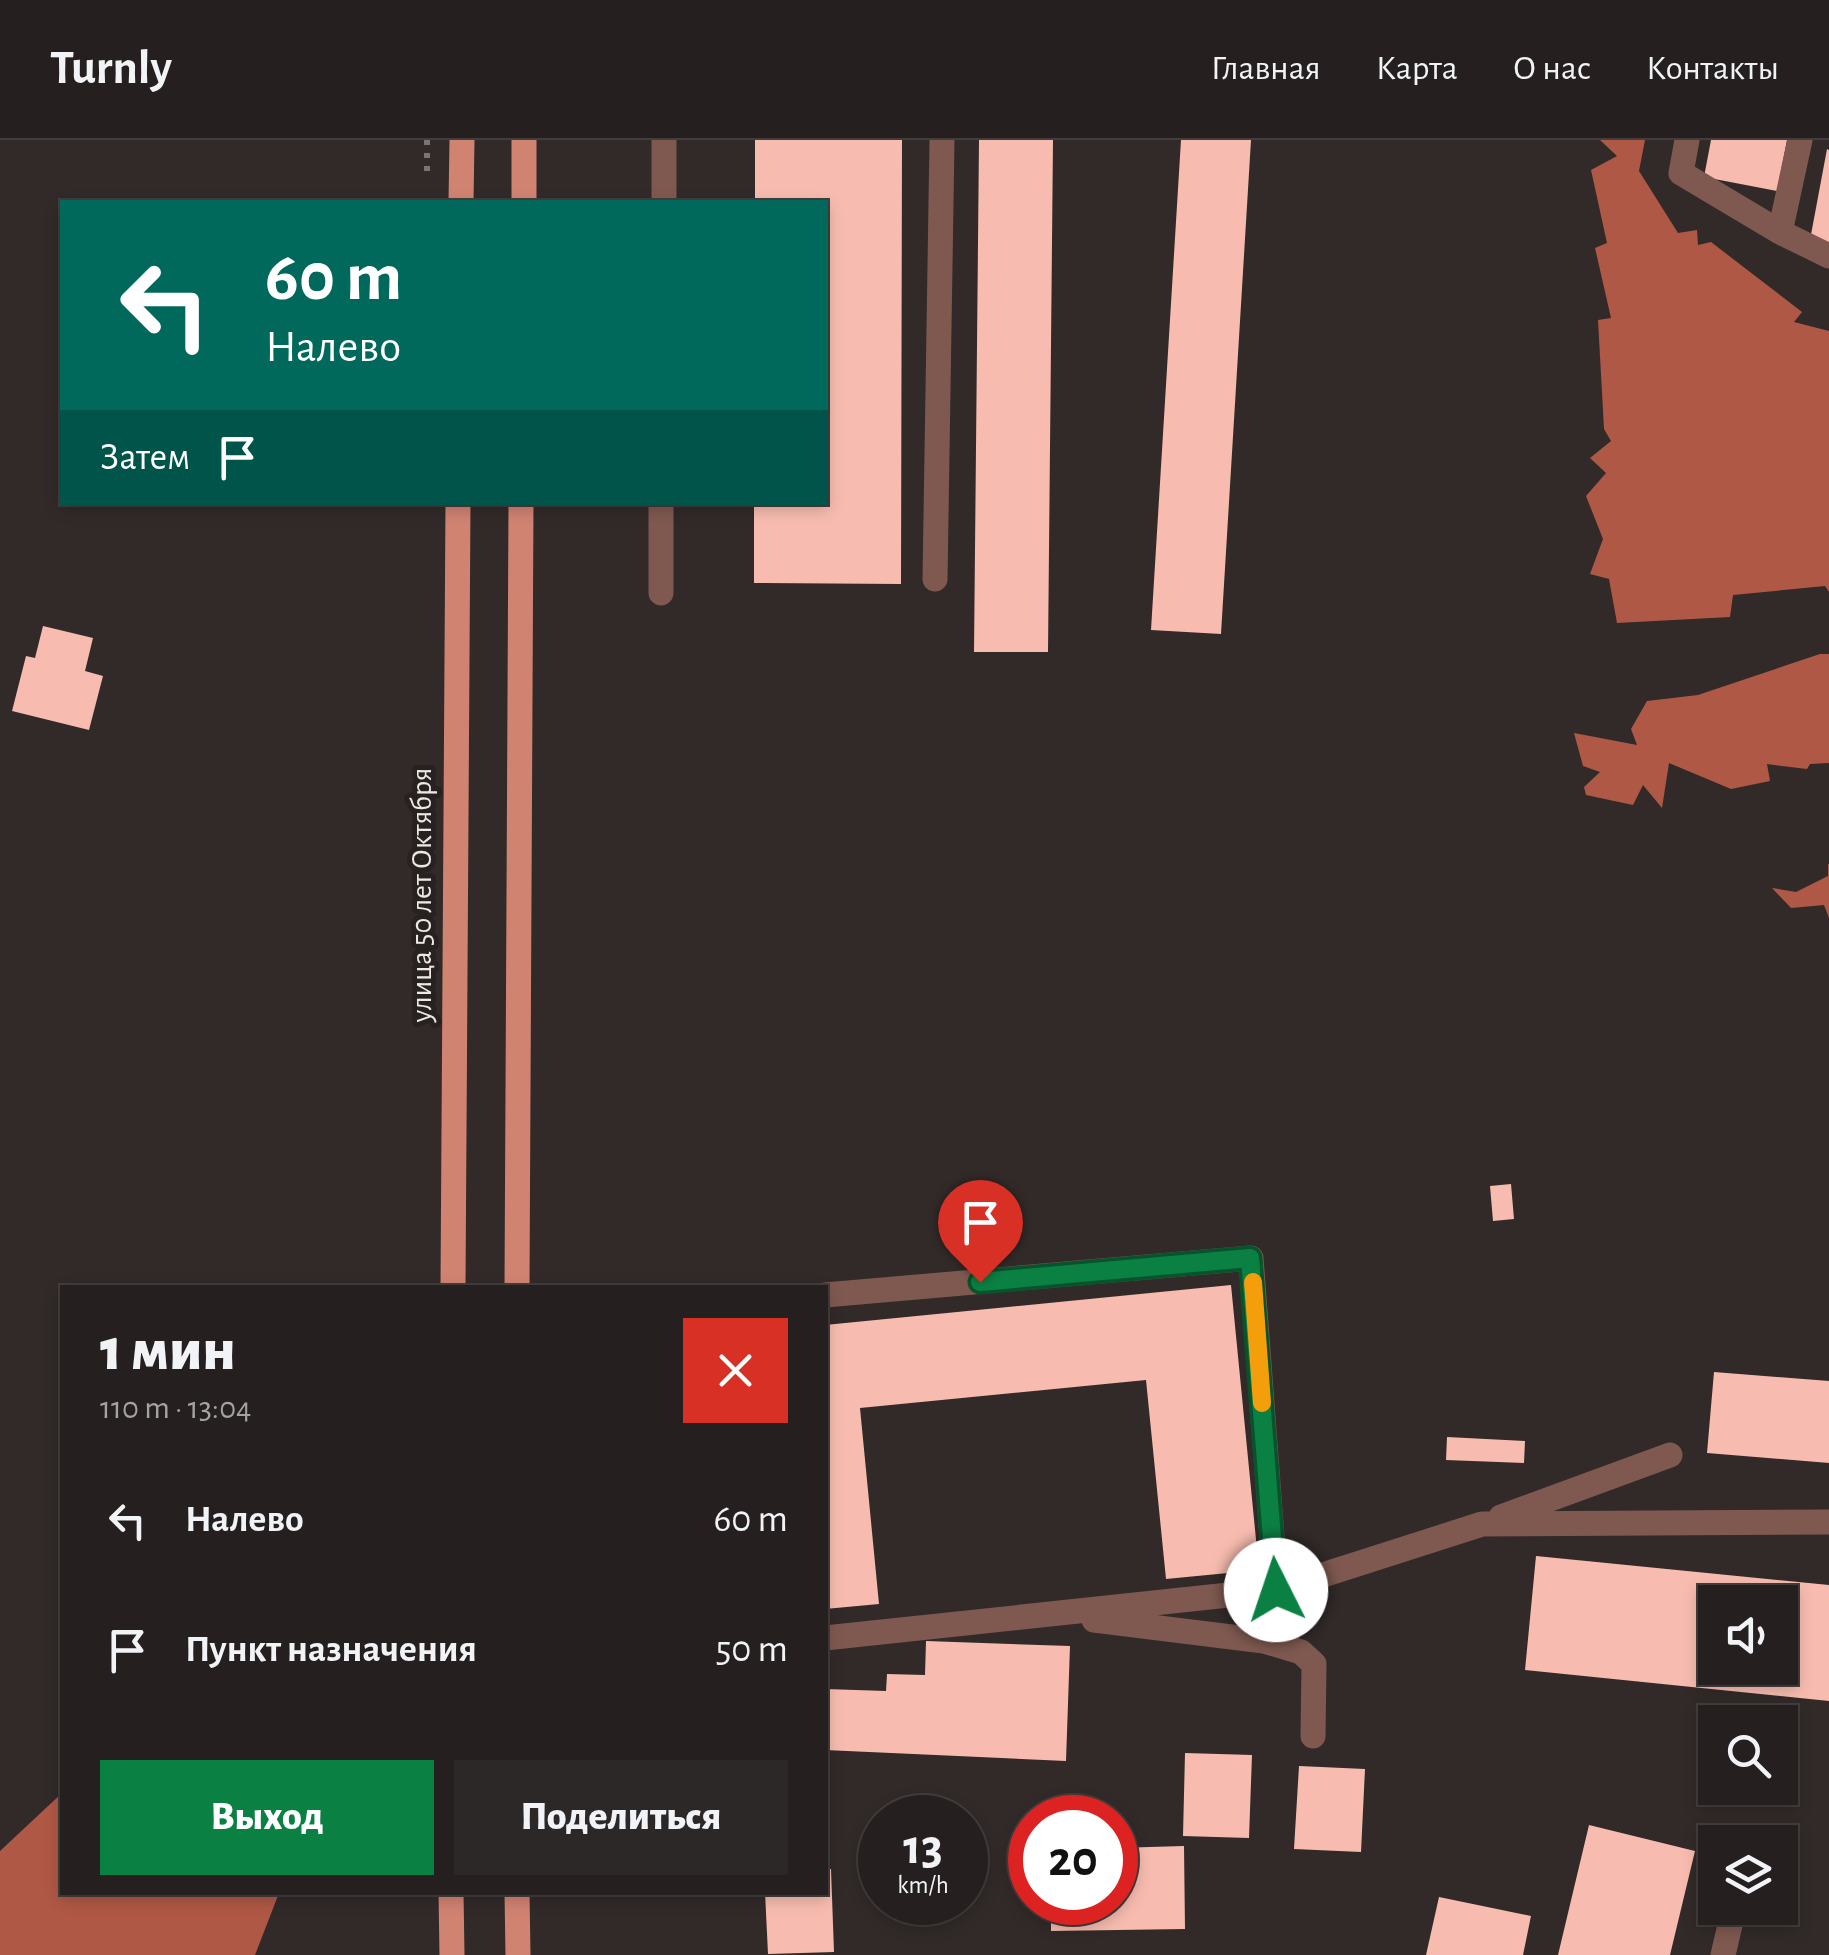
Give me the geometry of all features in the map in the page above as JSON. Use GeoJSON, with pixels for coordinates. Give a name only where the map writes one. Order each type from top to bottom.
{"type":"FeatureCollection","features":[{"type":"Feature","properties":{"kind":"main road"},"geometry":{"type":"LineString","coordinates":[[461,200],[462,140]]}},
{"type":"Feature","properties":{"kind":"main road"},"geometry":{"type":"LineString","coordinates":[[524,140],[524,200]]}},
{"type":"Feature","properties":{"kind":"main road","name":"улица 50 лет Октября"},"geometry":{"type":"LineString","coordinates":[[452,1285],[458,505]]}},
{"type":"Feature","properties":{"kind":"main road"},"geometry":{"type":"LineString","coordinates":[[517,1285],[522,505]]}},
{"type":"Feature","properties":{"kind":"main road"},"geometry":{"type":"LineString","coordinates":[[451,1895],[452,1955]]}},
{"type":"Feature","properties":{"kind":"main road"},"geometry":{"type":"LineString","coordinates":[[517,1895],[518,1955]]}},
{"type":"Feature","properties":{"kind":"lane"},"geometry":{"type":"LineString","coordinates":[[664,140],[664,200]]}},
{"type":"Feature","properties":{"kind":"lane"},"geometry":{"type":"LineString","coordinates":[[934,580],[942,140]]}},
{"type":"Feature","properties":{"kind":"lane"},"geometry":{"type":"LineString","coordinates":[[1688,140],[1681,173],[1780,232],[1829,256]]}},
{"type":"Feature","properties":{"kind":"lane"},"geometry":{"type":"LineString","coordinates":[[1780,232],[1800,140]]}},
{"type":"Feature","properties":{"kind":"lane"},"geometry":{"type":"LineString","coordinates":[[661,593],[662,505]]}},
{"type":"Feature","properties":{"kind":"lane"},"geometry":{"type":"LineString","coordinates":[[828,1296],[1250,1258],[1276,1590]]}},
{"type":"Feature","properties":{"kind":"lane"},"geometry":{"type":"LineString","coordinates":[[828,1638],[1276,1590],[1482,1524],[1670,1455]]}},
{"type":"Feature","properties":{"kind":"lane"},"geometry":{"type":"LineString","coordinates":[[1482,1524],[1829,1522]]}},
{"type":"Feature","properties":{"kind":"lane"},"geometry":{"type":"LineString","coordinates":[[1049,1614],[1264,1641],[1300,1652],[1314,1664],[1313,1736]]}},
{"type":"Feature","properties":{"kind":"lane"},"geometry":{"type":"LineString","coordinates":[[1723,1955],[1730,1925]]}},
{"type":"Feature","properties":{"kind":"shaded area"},"geometry":{"type":"Polygon","coordinates":[[[1600,140],[1645,140],[1639,171],[1678,233],[1697,230],[1698,245],[1711,242],[1802,312],[1794,322],[1829,331],[1829,592],[1825,586],[1733,595],[1730,617],[1617,623],[1609,579],[1590,574],[1603,539],[1586,496],[1606,473],[1590,458],[1611,441],[1604,429],[1598,320],[1611,318],[1595,248],[1607,243],[1591,170],[1617,156],[1600,140]]]}},
{"type":"Feature","properties":{"kind":"shaded area"},"geometry":{"type":"Polygon","coordinates":[[[1829,654],[1829,763],[1810,764],[1807,769],[1767,764],[1770,781],[1731,789],[1669,763],[1662,808],[1643,785],[1633,805],[1586,795],[1584,787],[1600,772],[1583,766],[1574,733],[1637,745],[1631,729],[1647,701],[1698,695],[1829,654]]]}},
{"type":"Feature","properties":{"kind":"shaded area"},"geometry":{"type":"Polygon","coordinates":[[[1828,864],[1829,918],[1824,905],[1791,908],[1772,888],[1796,892],[1828,876],[1828,864]]]}},
{"type":"Feature","properties":{"kind":"shaded area"},"geometry":{"type":"Polygon","coordinates":[[[60,1795],[60,1895],[278,1895],[255,1955],[0,1955],[0,1851],[60,1795]]]}},
{"type":"Feature","properties":{"kind":"building"},"geometry":{"type":"Polygon","coordinates":[[[755,140],[902,140],[901,584],[754,583],[754,505],[828,505],[828,200],[755,200],[755,140]]]}},
{"type":"Feature","properties":{"kind":"building"},"geometry":{"type":"Polygon","coordinates":[[[979,140],[1053,140],[1048,652],[974,652],[979,140]]]}},
{"type":"Feature","properties":{"kind":"building"},"geometry":{"type":"Polygon","coordinates":[[[1181,140],[1251,140],[1221,634],[1151,630],[1181,140]]]}},
{"type":"Feature","properties":{"kind":"building"},"geometry":{"type":"Polygon","coordinates":[[[1711,140],[1787,140],[1777,191],[1704,177],[1711,140]]]}},
{"type":"Feature","properties":{"kind":"building"},"geometry":{"type":"Polygon","coordinates":[[[1829,150],[1829,243],[1810,240],[1829,150]]]}},
{"type":"Feature","properties":{"kind":"building"},"geometry":{"type":"Polygon","coordinates":[[[43,626],[93,638],[85,671],[103,676],[89,730],[12,711],[26,656],[35,658],[43,626]]]}},
{"type":"Feature","properties":{"kind":"building"},"geometry":{"type":"Polygon","coordinates":[[[1511,1184],[1514,1219],[1493,1221],[1490,1186],[1511,1184]]]}},
{"type":"Feature","properties":{"kind":"building"},"geometry":{"type":"Polygon","coordinates":[[[1231,1285],[1259,1570],[1166,1579],[1146,1380],[860,1408],[879,1604],[828,1609],[828,1325],[1231,1285]]]}},
{"type":"Feature","properties":{"kind":"building"},"geometry":{"type":"Polygon","coordinates":[[[1714,1372],[1829,1381],[1829,1463],[1707,1453],[1714,1372]]]}},
{"type":"Feature","properties":{"kind":"building"},"geometry":{"type":"Polygon","coordinates":[[[1447,1437],[1525,1441],[1524,1463],[1446,1460],[1447,1437]]]}},
{"type":"Feature","properties":{"kind":"building"},"geometry":{"type":"Polygon","coordinates":[[[1536,1556],[1829,1585],[1829,1701],[1525,1670],[1536,1556]]]}},
{"type":"Feature","properties":{"kind":"building"},"geometry":{"type":"Polygon","coordinates":[[[926,1641],[1070,1646],[1066,1761],[828,1750],[828,1689],[886,1691],[887,1674],[925,1675],[926,1641]]]}},
{"type":"Feature","properties":{"kind":"building"},"geometry":{"type":"Polygon","coordinates":[[[1185,1753],[1252,1755],[1249,1838],[1183,1836],[1185,1753]]]}},
{"type":"Feature","properties":{"kind":"building"},"geometry":{"type":"Polygon","coordinates":[[[1299,1766],[1365,1769],[1361,1852],[1294,1849],[1299,1766]]]}},
{"type":"Feature","properties":{"kind":"building"},"geometry":{"type":"Polygon","coordinates":[[[1589,1825],[1695,1851],[1670,1955],[1558,1955],[1589,1825]]]}},
{"type":"Feature","properties":{"kind":"building"},"geometry":{"type":"Polygon","coordinates":[[[1184,1846],[1185,1929],[1051,1931],[1051,1925],[1138,1925],[1138,1847],[1184,1846]]]}},
{"type":"Feature","properties":{"kind":"building"},"geometry":{"type":"Polygon","coordinates":[[[831,1869],[834,1952],[768,1954],[765,1895],[828,1895],[831,1869]]]}},
{"type":"Feature","properties":{"kind":"building"},"geometry":{"type":"Polygon","coordinates":[[[1439,1897],[1531,1916],[1523,1955],[1426,1955],[1439,1897]]]}},
{"type":"Feature","properties":{"kind":"slow traffic"},"geometry":{"type":"LineString","coordinates":[[1253,1282],[1262,1403]]}},
{"type":"Feature","properties":{"kind":"route"},"geometry":{"type":"LineString","coordinates":[[980,1282],[1250,1258],[1276,1590]]}}]}
